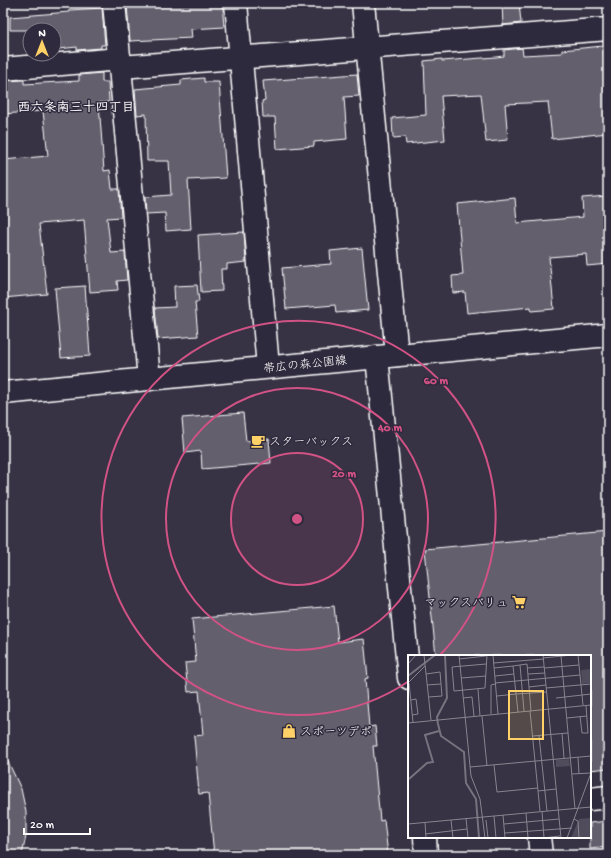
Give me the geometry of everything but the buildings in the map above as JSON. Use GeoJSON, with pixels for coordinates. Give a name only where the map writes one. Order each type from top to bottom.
{"type":"FeatureCollection","features":[{"type":"Feature","properties":{"kind":"street"},"geometry":{"type":"LineString","coordinates":[[114,3],[149,379]]}},
{"type":"Feature","properties":{"kind":"street"},"geometry":{"type":"LineString","coordinates":[[236,3],[268,367]]}},
{"type":"Feature","properties":{"kind":"street"},"geometry":{"type":"LineString","coordinates":[[363,3],[368,48],[408,663]]}},
{"type":"Feature","properties":{"kind":"street"},"geometry":{"type":"LineString","coordinates":[[3,69],[241,58],[608,29]]}},
{"type":"Feature","properties":{"kind":"street","name":"帯広の森公園線"},"geometry":{"type":"LineString","coordinates":[[3,393],[608,335]]}},
{"type":"Feature","properties":{"kind":"street"},"geometry":{"type":"LineString","coordinates":[[591,799],[608,797]]}},
{"type":"Feature","properties":{"kind":"street"},"geometry":{"type":"LineString","coordinates":[[425,838],[426,855]]}},
{"type":"Feature","properties":{"kind":"street"},"geometry":{"type":"LineString","coordinates":[[540,838],[541,855]]}},
{"type":"Feature","properties":{"kind":"place","name":"スターバックス"},"geometry":{"type":"Point","coordinates":[258,441]}},
{"type":"Feature","properties":{"kind":"place","name":"マックスバリュ"},"geometry":{"type":"Point","coordinates":[519,602]}},
{"type":"Feature","properties":{"kind":"place","name":"スポーツデポ"},"geometry":{"type":"Point","coordinates":[289,731]}},
{"type":"Feature","properties":{"kind":"district","name":"西六条南三十四丁目"},"geometry":{"type":"Point","coordinates":[76,106]}}]}
